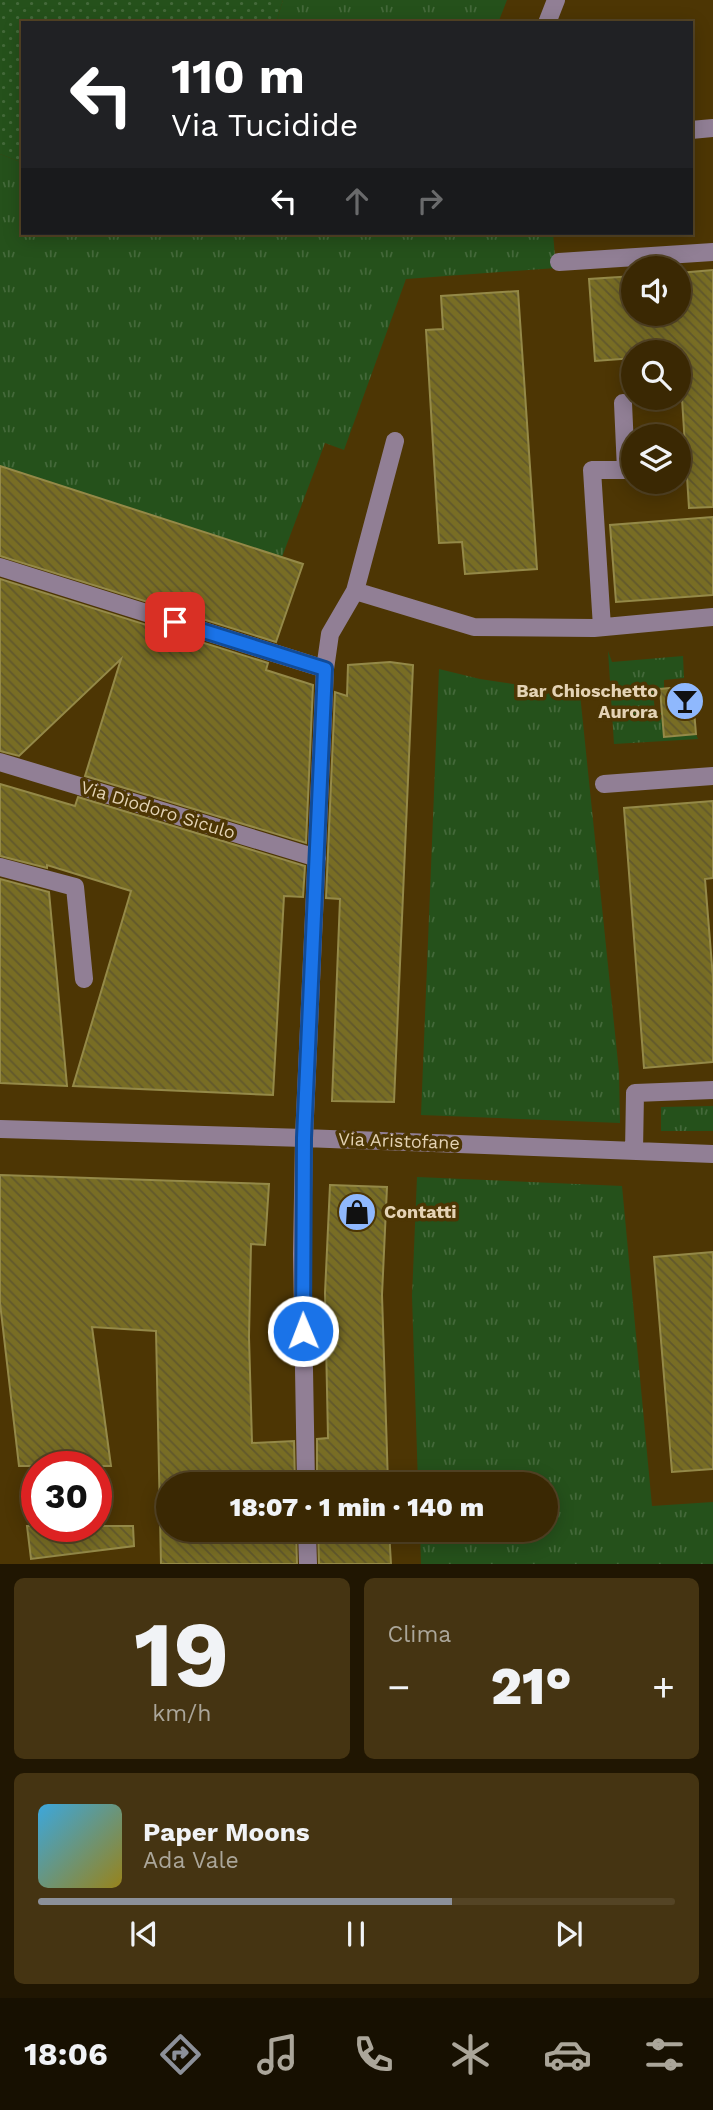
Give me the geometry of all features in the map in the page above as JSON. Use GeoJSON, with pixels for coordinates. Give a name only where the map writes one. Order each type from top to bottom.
{"type":"FeatureCollection","features":[{"type":"Feature","properties":{"kind":"street"},"geometry":{"type":"LineString","coordinates":[[548,21],[556,0]]}},
{"type":"Feature","properties":{"kind":"street"},"geometry":{"type":"LineString","coordinates":[[693,130],[713,128]]}},
{"type":"Feature","properties":{"kind":"street"},"geometry":{"type":"LineString","coordinates":[[558,262],[713,252]]}},
{"type":"Feature","properties":{"kind":"street"},"geometry":{"type":"LineString","coordinates":[[602,627],[592,470],[626,470],[623,410]]}},
{"type":"Feature","properties":{"kind":"street"},"geometry":{"type":"LineString","coordinates":[[306,1472],[302,1254],[304,1138],[325,669],[330,634],[355,591],[395,441]]}},
{"type":"Feature","properties":{"kind":"street"},"geometry":{"type":"LineString","coordinates":[[0,567],[325,669]]}},
{"type":"Feature","properties":{"kind":"street"},"geometry":{"type":"LineString","coordinates":[[355,591],[474,627],[602,627],[713,617]]}},
{"type":"Feature","properties":{"kind":"street","name":"Via Diodoro Siculo"},"geometry":{"type":"LineString","coordinates":[[0,762],[317,858]]}},
{"type":"Feature","properties":{"kind":"street"},"geometry":{"type":"LineString","coordinates":[[604,784],[713,776]]}},
{"type":"Feature","properties":{"kind":"street"},"geometry":{"type":"LineString","coordinates":[[0,867],[75,887],[84,979]]}},
{"type":"Feature","properties":{"kind":"street"},"geometry":{"type":"LineString","coordinates":[[634,1151],[635,1093],[713,1090]]}},
{"type":"Feature","properties":{"kind":"street","name":"Via Aristofane"},"geometry":{"type":"LineString","coordinates":[[0,1129],[713,1154]]}},
{"type":"Feature","properties":{"kind":"street"},"geometry":{"type":"LineString","coordinates":[[308,1542],[309,1564]]}},
{"type":"Feature","properties":{"kind":"green space"},"geometry":{"type":"Polygon","coordinates":[[[0,0],[283,0],[277,21],[21,21],[21,162],[0,154],[0,0]]]}},
{"type":"Feature","properties":{"kind":"green space"},"geometry":{"type":"Polygon","coordinates":[[[283,0],[507,0],[499,21],[277,21],[283,0]]]}},
{"type":"Feature","properties":{"kind":"green space"},"geometry":{"type":"Polygon","coordinates":[[[0,154],[21,162],[21,235],[553,235],[556,268],[406,279],[344,450],[325,443],[282,557],[0,466],[0,154]]]}},
{"type":"Feature","properties":{"kind":"green space"},"geometry":{"type":"Polygon","coordinates":[[[608,651],[612,662],[683,656],[684,678],[664,680],[664,689],[653,690],[655,713],[662,713],[664,737],[696,734],[698,739],[614,744],[608,651]]]}},
{"type":"Feature","properties":{"kind":"green space"},"geometry":{"type":"Polygon","coordinates":[[[439,669],[480,679],[580,694],[619,1072],[620,1123],[421,1115],[439,669]]]}},
{"type":"Feature","properties":{"kind":"green space"},"geometry":{"type":"Polygon","coordinates":[[[713,1106],[713,1131],[661,1131],[661,1107],[713,1106]]]}},
{"type":"Feature","properties":{"kind":"green space"},"geometry":{"type":"Polygon","coordinates":[[[417,1177],[622,1186],[652,1506],[713,1502],[713,1564],[421,1564],[420,1542],[558,1542],[558,1472],[418,1472],[412,1296],[417,1177]]]}},
{"type":"Feature","properties":{"kind":"building"},"geometry":{"type":"Polygon","coordinates":[[[713,270],[713,507],[689,508],[691,424],[684,424],[683,410],[691,410],[691,340],[621,340],[621,359],[595,361],[589,279],[621,277],[621,326],[691,326],[691,272],[713,270]]]}},
{"type":"Feature","properties":{"kind":"building"},"geometry":{"type":"Polygon","coordinates":[[[518,291],[537,569],[465,574],[462,542],[439,543],[426,330],[443,329],[441,296],[518,291]]]}},
{"type":"Feature","properties":{"kind":"building"},"geometry":{"type":"Polygon","coordinates":[[[0,466],[303,564],[276,642],[0,556],[0,466]]]}},
{"type":"Feature","properties":{"kind":"building"},"geometry":{"type":"Polygon","coordinates":[[[713,517],[713,595],[616,602],[610,525],[713,517]]]}},
{"type":"Feature","properties":{"kind":"building"},"geometry":{"type":"Polygon","coordinates":[[[0,579],[268,663],[266,670],[313,685],[306,843],[85,776],[121,659],[19,756],[0,751],[0,579]]]}},
{"type":"Feature","properties":{"kind":"building"},"geometry":{"type":"Polygon","coordinates":[[[390,662],[413,665],[394,1102],[332,1101],[340,899],[326,898],[335,692],[347,696],[348,665],[390,662]]]}},
{"type":"Feature","properties":{"kind":"building"},"geometry":{"type":"Polygon","coordinates":[[[692,686],[696,734],[664,737],[660,689],[692,686]]]}},
{"type":"Feature","properties":{"kind":"building"},"geometry":{"type":"Polygon","coordinates":[[[0,784],[75,806],[78,797],[305,866],[303,897],[284,896],[273,1095],[73,1086],[131,891],[47,865],[47,868],[0,856],[0,784]]]}},
{"type":"Feature","properties":{"kind":"building"},"geometry":{"type":"Polygon","coordinates":[[[713,801],[713,878],[705,879],[713,978],[713,1062],[644,1068],[624,808],[713,801]]]}},
{"type":"Feature","properties":{"kind":"building"},"geometry":{"type":"Polygon","coordinates":[[[0,879],[49,892],[67,1086],[0,1083],[0,879]]]}},
{"type":"Feature","properties":{"kind":"building"},"geometry":{"type":"Polygon","coordinates":[[[0,1175],[269,1184],[265,1245],[251,1244],[249,1337],[252,1443],[294,1441],[295,1472],[159,1472],[156,1331],[92,1327],[109,1451],[21,1451],[19,1466],[0,1303],[0,1175]]]}},
{"type":"Feature","properties":{"kind":"building"},"geometry":{"type":"Polygon","coordinates":[[[330,1185],[387,1187],[382,1295],[388,1472],[317,1472],[317,1439],[328,1438],[325,1293],[330,1185]]]}},
{"type":"Feature","properties":{"kind":"building"},"geometry":{"type":"Polygon","coordinates":[[[713,1252],[713,1469],[672,1472],[654,1257],[713,1252]]]}},
{"type":"Feature","properties":{"kind":"building"},"geometry":{"type":"Polygon","coordinates":[[[112,1526],[133,1526],[134,1546],[31,1559],[29,1542],[112,1542],[112,1526]]]}},
{"type":"Feature","properties":{"kind":"building"},"geometry":{"type":"Polygon","coordinates":[[[161,1542],[296,1542],[297,1564],[161,1564],[161,1542]]]}},
{"type":"Feature","properties":{"kind":"building"},"geometry":{"type":"Polygon","coordinates":[[[318,1542],[390,1542],[391,1564],[319,1564],[318,1542]]]}},
{"type":"Feature","properties":{"kind":"place","name":"Bar Chioschetto Aurora"},"geometry":{"type":"Point","coordinates":[685,701]}},
{"type":"Feature","properties":{"kind":"place","name":"Contatti"},"geometry":{"type":"Point","coordinates":[357,1212]}},
{"type":"Feature","properties":{"kind":"route"},"geometry":{"type":"LineString","coordinates":[[175,622],[325,669],[304,1138],[303,1331]]}}]}
